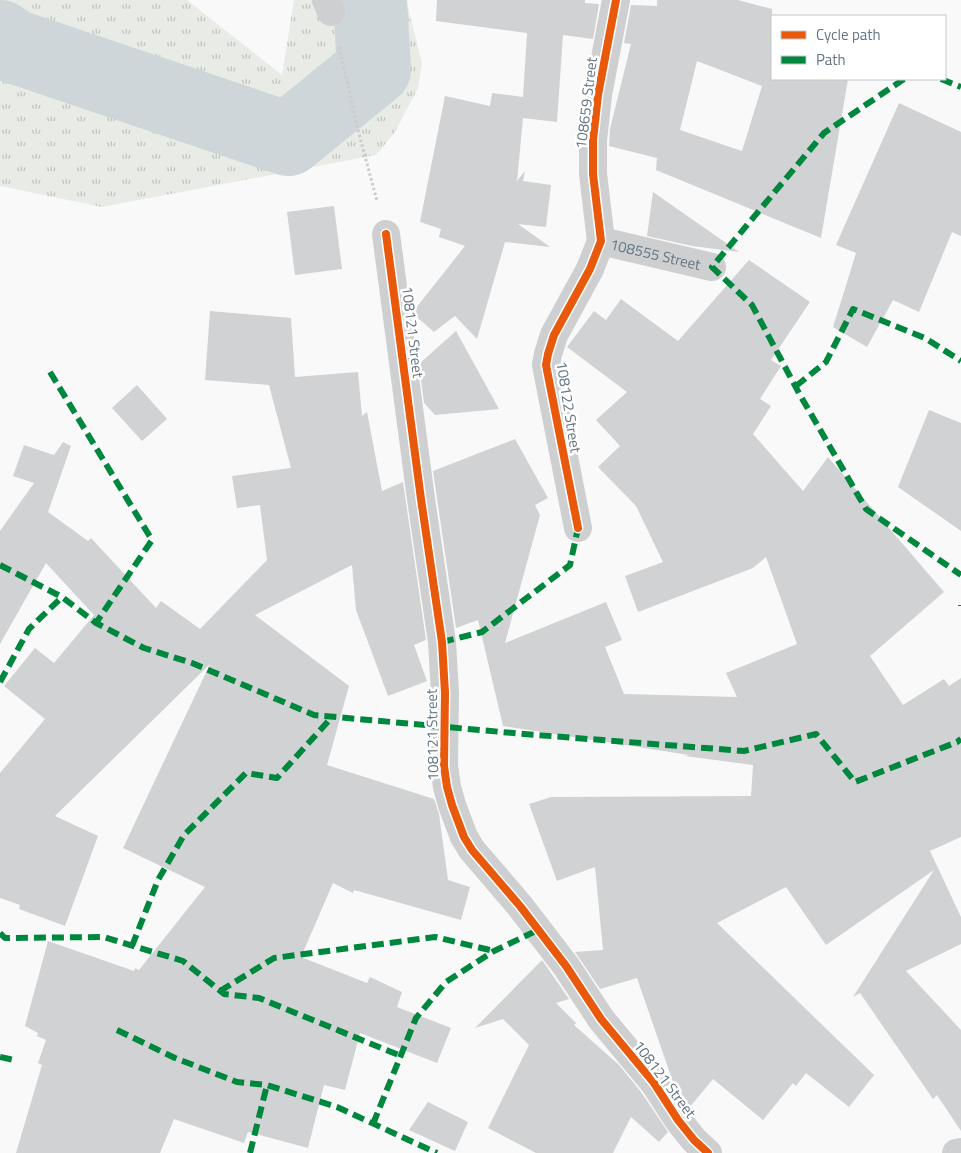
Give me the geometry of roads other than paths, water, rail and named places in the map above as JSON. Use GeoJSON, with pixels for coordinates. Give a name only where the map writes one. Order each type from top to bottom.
{"type":"FeatureCollection","features":[{"type":"Feature","properties":{"kind":"street","name":"108659 Street"},"geometry":{"type":"LineString","coordinates":[[601,241],[593,174],[593,140],[598,94],[616,0]]}},
{"type":"Feature","properties":{"kind":"street","name":"108121 Street"},"geometry":{"type":"LineString","coordinates":[[386,234],[420,499],[442,642],[445,693],[444,766],[452,805],[464,836],[472,850],[520,906],[566,966],[601,1019],[654,1083],[678,1120],[694,1140],[708,1153]]}},
{"type":"Feature","properties":{"kind":"street","name":"108555 Street"},"geometry":{"type":"LineString","coordinates":[[601,241],[712,267]]}},
{"type":"Feature","properties":{"kind":"street","name":"108122 Street"},"geometry":{"type":"LineString","coordinates":[[578,528],[546,365],[554,335],[590,269],[601,241]]}},
{"type":"Feature","properties":{"kind":"street"},"geometry":{"type":"LineString","coordinates":[[956,1153],[961,1152]]}},
{"type":"Feature","properties":{"kind":"waterway"},"geometry":{"type":"LineString","coordinates":[[0,37],[13,46],[288,139],[374,69],[370,0]]}}]}
